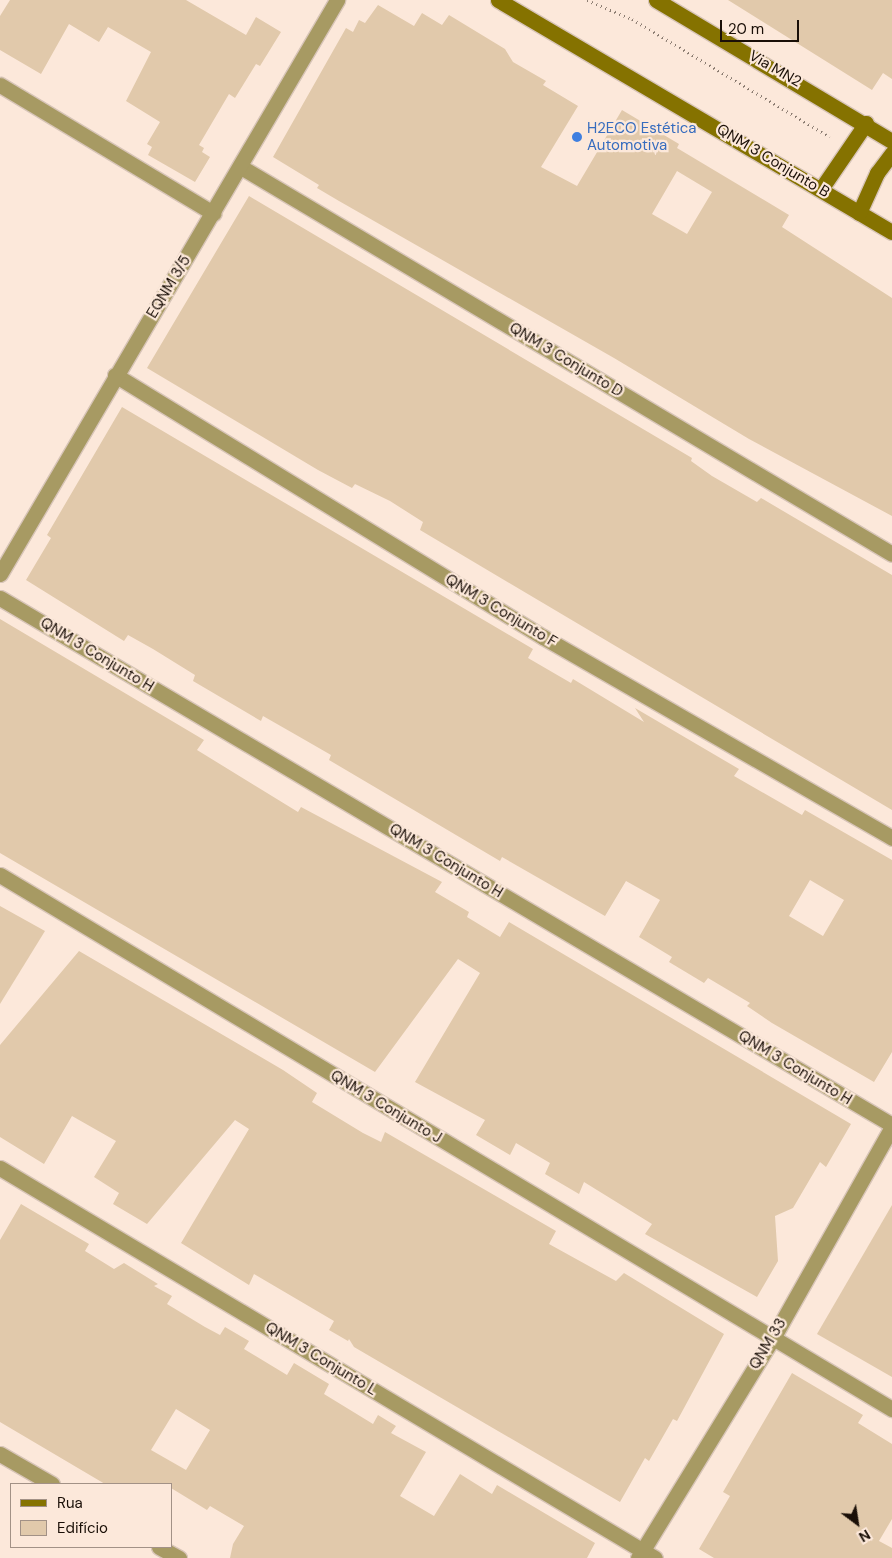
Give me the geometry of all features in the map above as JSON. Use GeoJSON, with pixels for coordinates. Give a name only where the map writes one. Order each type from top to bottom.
{"type":"FeatureCollection","features":[{"type":"Feature","properties":{"kind":"main road","name":"QNM 3 Conjunto B"},"geometry":{"type":"LineString","coordinates":[[498,0],[892,232]]}},
{"type":"Feature","properties":{"kind":"main road","name":"Via MN2"},"geometry":{"type":"LineString","coordinates":[[656,0],[866,123],[892,141]]}},
{"type":"Feature","properties":{"kind":"main road"},"geometry":{"type":"LineString","coordinates":[[821,190],[850,150],[866,123]]}},
{"type":"Feature","properties":{"kind":"main road"},"geometry":{"type":"LineString","coordinates":[[859,213],[877,173],[892,153]]}},
{"type":"Feature","properties":{"kind":"street","name":"EQNM 3/5"},"geometry":{"type":"LineString","coordinates":[[0,574],[115,375],[241,167],[337,0]]}},
{"type":"Feature","properties":{"kind":"street"},"geometry":{"type":"LineString","coordinates":[[0,85],[213,213]]}},
{"type":"Feature","properties":{"kind":"street","name":"QNM 3 Conjunto D"},"geometry":{"type":"LineString","coordinates":[[241,167],[892,554]]}},
{"type":"Feature","properties":{"kind":"street","name":"QNM 3 Conjunto F"},"geometry":{"type":"LineString","coordinates":[[115,375],[543,637],[892,838]]}},
{"type":"Feature","properties":{"kind":"street","name":"QNM 3 Conjunto H"},"geometry":{"type":"LineString","coordinates":[[0,598],[892,1126]]}},
{"type":"Feature","properties":{"kind":"street","name":"QNM 3 Conjunto J"},"geometry":{"type":"LineString","coordinates":[[0,875],[892,1409]]}},
{"type":"Feature","properties":{"kind":"street","name":"QNM 33"},"geometry":{"type":"LineString","coordinates":[[645,1555],[773,1338],[892,1126]]}},
{"type":"Feature","properties":{"kind":"street","name":"QNM 3 Conjunto L"},"geometry":{"type":"LineString","coordinates":[[0,1168],[645,1555]]}},
{"type":"Feature","properties":{"kind":"street"},"geometry":{"type":"LineString","coordinates":[[0,1454],[50,1483]]}},
{"type":"Feature","properties":{"kind":"street"},"geometry":{"type":"LineString","coordinates":[[161,1548],[178,1558]]}},
{"type":"Feature","properties":{"kind":"path"},"geometry":{"type":"LineString","coordinates":[[587,0],[632,19],[850,150]]}},
{"type":"Feature","properties":{"kind":"building"},"geometry":{"type":"Polygon","coordinates":[[[10,0],[186,0],[246,35],[256,17],[281,32],[260,66],[256,64],[235,98],[229,94],[199,145],[204,148],[202,152],[210,157],[195,182],[148,155],[152,147],[147,144],[160,122],[126,101],[151,52],[108,27],[99,42],[69,24],[41,74],[0,50],[0,16],[10,0]]]}},
{"type":"Feature","properties":{"kind":"building"},"geometry":{"type":"Polygon","coordinates":[[[728,0],[892,0],[892,79],[883,73],[872,90],[728,0]]]}},
{"type":"Feature","properties":{"kind":"building"},"geometry":{"type":"Polygon","coordinates":[[[378,5],[414,26],[422,13],[442,25],[449,15],[505,49],[513,62],[546,81],[543,85],[578,106],[541,167],[577,186],[622,110],[679,144],[677,148],[789,215],[782,227],[892,298],[892,516],[749,439],[614,358],[317,188],[319,185],[273,157],[346,28],[353,32],[359,20],[365,23],[378,5]],[[677,171],[652,214],[687,234],[712,192],[677,171]]]}},
{"type":"Feature","properties":{"kind":"building"},"geometry":{"type":"Polygon","coordinates":[[[249,196],[692,458],[691,461],[712,476],[757,502],[761,498],[892,575],[892,810],[420,530],[423,522],[390,501],[355,484],[352,488],[318,470],[147,368],[249,196]]]}},
{"type":"Feature","properties":{"kind":"building"},"geometry":{"type":"Polygon","coordinates":[[[122,407],[533,649],[528,658],[571,683],[573,679],[644,722],[635,708],[739,769],[734,776],[802,815],[805,810],[892,860],[892,1052],[874,1082],[772,1023],[747,1006],[750,1003],[708,978],[704,983],[669,962],[672,957],[639,937],[660,900],[626,881],[605,916],[502,857],[500,861],[329,760],[331,755],[263,716],[261,721],[193,681],[195,675],[153,649],[128,635],[124,641],[26,580],[51,538],[47,535],[122,407]],[[810,880],[789,916],[823,936],[844,900],[810,880]]]}},
{"type":"Feature","properties":{"kind":"building"},"geometry":{"type":"Polygon","coordinates":[[[0,619],[204,740],[197,750],[298,812],[301,807],[442,882],[435,892],[469,912],[467,917],[500,937],[509,922],[851,1124],[826,1167],[820,1162],[793,1208],[775,1216],[778,1261],[757,1297],[645,1234],[652,1224],[584,1182],[579,1194],[545,1174],[550,1163],[516,1143],[510,1155],[476,1135],[485,1120],[415,1082],[480,973],[458,959],[375,1072],[0,853],[0,619]]]}},
{"type":"Feature","properties":{"kind":"building"},"geometry":{"type":"Polygon","coordinates":[[[0,906],[45,931],[0,1004],[0,906]]]}},
{"type":"Feature","properties":{"kind":"building"},"geometry":{"type":"Polygon","coordinates":[[[79,951],[283,1070],[317,1093],[312,1102],[363,1133],[381,1142],[385,1132],[556,1231],[549,1244],[616,1281],[624,1273],[724,1334],[677,1421],[673,1419],[649,1461],[645,1458],[620,1502],[354,1347],[349,1339],[348,1341],[329,1330],[334,1321],[254,1274],[249,1285],[181,1243],[249,1129],[235,1120],[147,1224],[113,1204],[119,1193],[94,1177],[116,1141],[72,1116],[44,1164],[0,1137],[0,1045],[79,951]]]}},
{"type":"Feature","properties":{"kind":"building"},"geometry":{"type":"Polygon","coordinates":[[[21,1204],[89,1244],[85,1251],[114,1269],[124,1263],[158,1284],[154,1286],[172,1296],[167,1304],[205,1327],[220,1335],[225,1327],[249,1341],[244,1349],[287,1375],[294,1363],[329,1384],[324,1394],[373,1424],[378,1415],[396,1426],[391,1433],[426,1452],[400,1496],[434,1516],[460,1474],[492,1494],[497,1485],[595,1543],[587,1558],[230,1558],[233,1544],[244,1526],[210,1506],[207,1510],[172,1489],[172,1483],[103,1483],[0,1422],[0,1240],[21,1204]],[[176,1409],[151,1450],[186,1470],[210,1430],[176,1409]]]}},
{"type":"Feature","properties":{"kind":"building"},"geometry":{"type":"Polygon","coordinates":[[[892,1205],[892,1377],[817,1334],[892,1205]]]}},
{"type":"Feature","properties":{"kind":"building"},"geometry":{"type":"Polygon","coordinates":[[[792,1373],[863,1415],[858,1423],[892,1444],[892,1519],[879,1541],[892,1548],[892,1558],[714,1558],[699,1549],[730,1496],[723,1492],[792,1373]]]}},
{"type":"Feature","properties":{"kind":"place","name":"H2ECO Estética Automotiva"},"geometry":{"type":"Point","coordinates":[577,137]}}]}
